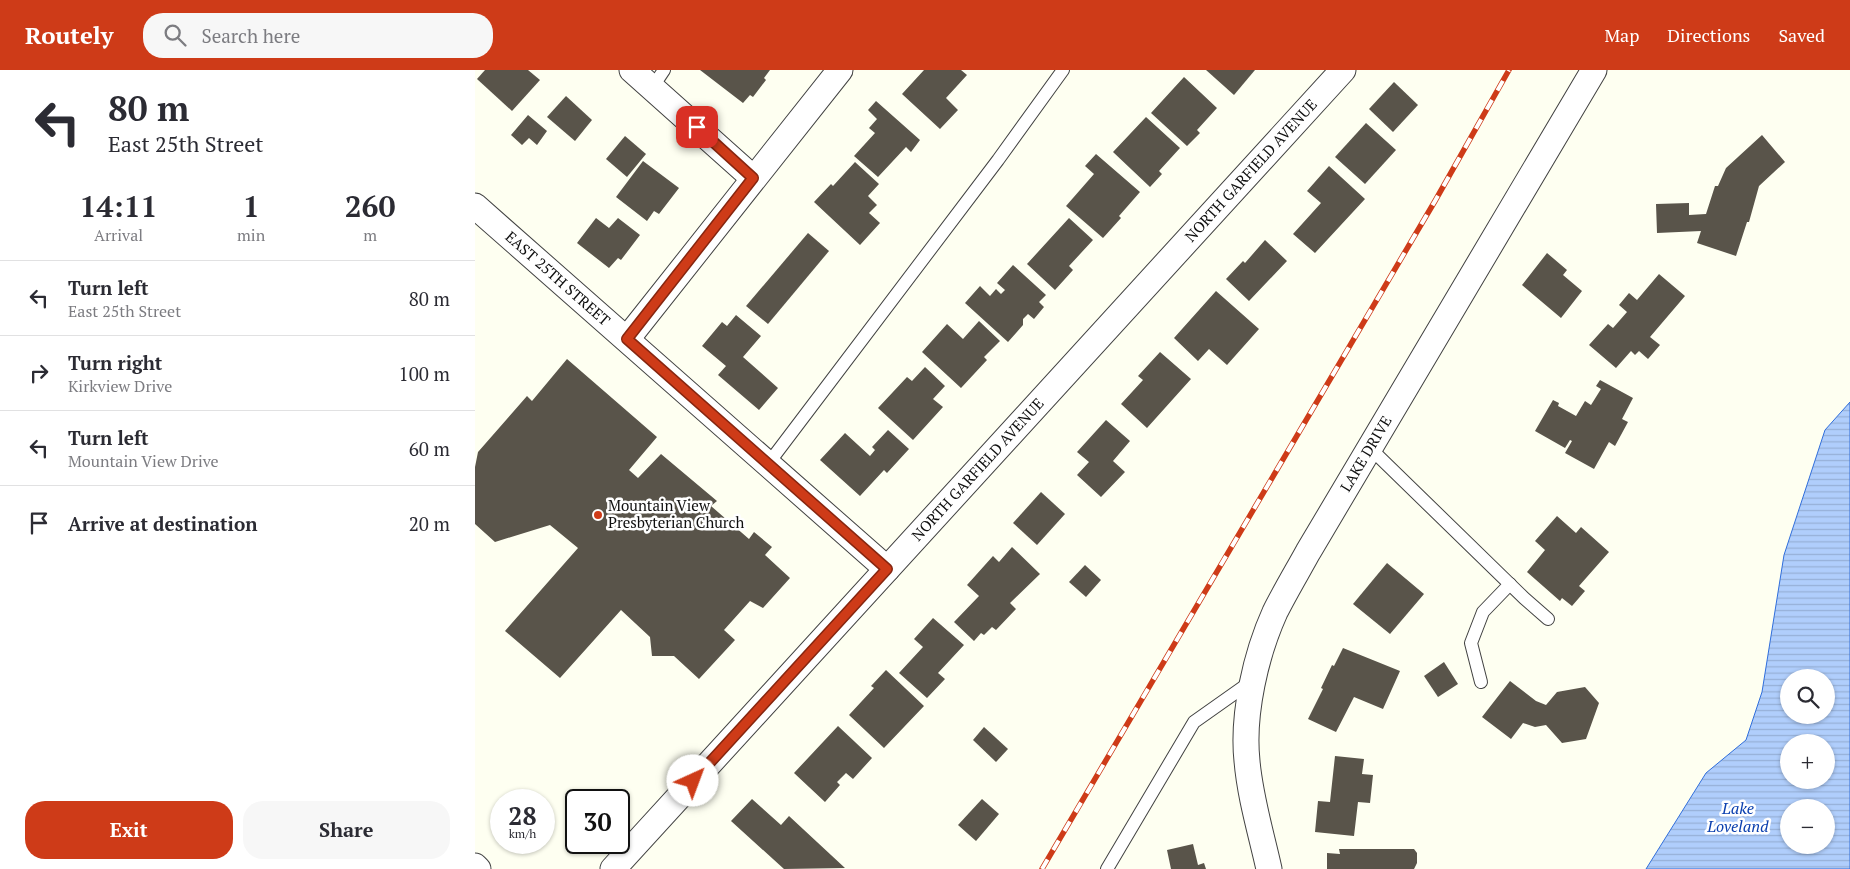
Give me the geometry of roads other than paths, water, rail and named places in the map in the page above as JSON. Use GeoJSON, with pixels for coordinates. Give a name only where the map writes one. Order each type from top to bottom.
{"type":"FeatureCollection","features":[{"type":"Feature","properties":{"kind":"street"},"geometry":{"type":"LineString","coordinates":[[632,70],[658,79],[753,178]]}},
{"type":"Feature","properties":{"kind":"street"},"geometry":{"type":"LineString","coordinates":[[627,339],[753,178],[841,70]]}},
{"type":"Feature","properties":{"kind":"street","name":"NORTH GARFIELD AVENUE"},"geometry":{"type":"LineString","coordinates":[[613,869],[1343,70]]}},
{"type":"Feature","properties":{"kind":"street","name":"LAKE DRIVE"},"geometry":{"type":"LineString","coordinates":[[1269,869],[1253,803],[1247,760],[1248,715],[1262,648],[1275,613],[1308,552],[1594,70]]}},
{"type":"Feature","properties":{"kind":"street","name":"EAST 25TH STREET"},"geometry":{"type":"LineString","coordinates":[[475,206],[887,569]]}},
{"type":"Feature","properties":{"kind":"street"},"geometry":{"type":"LineString","coordinates":[[475,866],[478,869]]}},
{"type":"Feature","properties":{"kind":"lane"},"geometry":{"type":"LineString","coordinates":[[767,464],[992,168],[1063,70]]}},
{"type":"Feature","properties":{"kind":"lane"},"geometry":{"type":"LineString","coordinates":[[1370,448],[1548,619]]}},
{"type":"Feature","properties":{"kind":"lane"},"geometry":{"type":"LineString","coordinates":[[1481,682],[1471,643],[1483,612],[1510,584]]}},
{"type":"Feature","properties":{"kind":"lane"},"geometry":{"type":"LineString","coordinates":[[1107,869],[1194,722],[1254,680]]}},
{"type":"Feature","properties":{"kind":"water","name":"Lake Loveland"},"geometry":{"type":"Polygon","coordinates":[[[1850,402],[1850,869],[1646,869],[1706,773],[1746,740],[1762,692],[1784,555],[1825,430],[1850,402]]]}},
{"type":"Feature","properties":{"kind":"railway"},"geometry":{"type":"LineString","coordinates":[[1042,869],[1435,201],[1509,70]]}},
{"type":"Feature","properties":{"kind":"place","name":"Mountain View Presbyterian Church"},"geometry":{"type":"Point","coordinates":[598,515]}}]}
